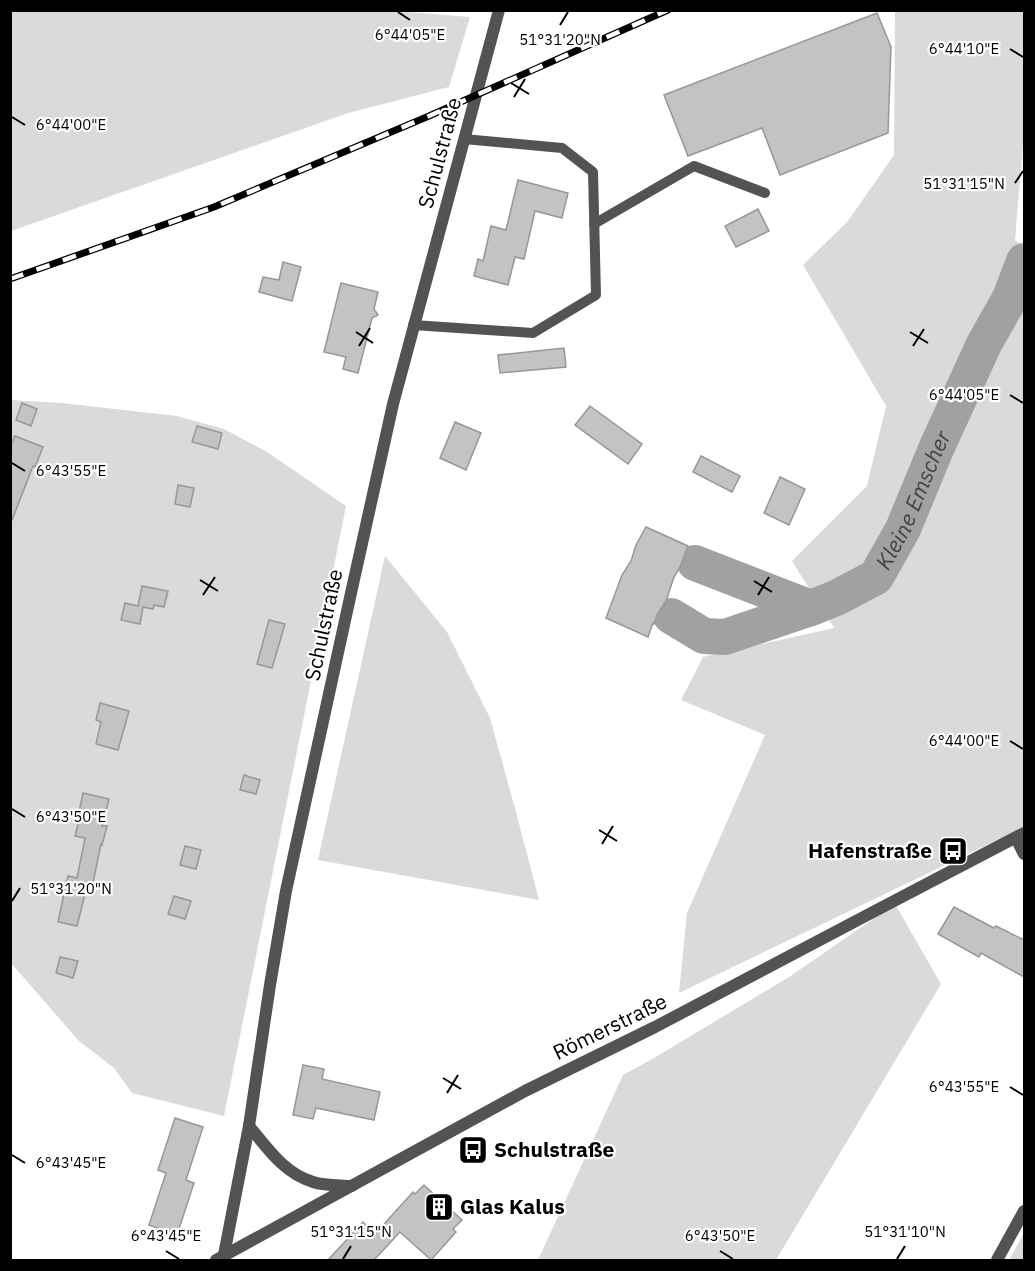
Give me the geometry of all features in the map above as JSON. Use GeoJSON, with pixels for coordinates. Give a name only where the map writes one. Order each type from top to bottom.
{"type":"FeatureCollection","features":[{"type":"Feature","properties":{"kind":"street","name":"Schulstraße"},"geometry":{"type":"LineString","coordinates":[[221,1259],[249,1126],[286,891],[393,404],[499,10]]}},
{"type":"Feature","properties":{"kind":"street"},"geometry":{"type":"LineString","coordinates":[[1020,836],[1024,854]]}},
{"type":"Feature","properties":{"kind":"street","name":"Römerstraße"},"geometry":{"type":"LineString","coordinates":[[221,1259],[525,1091],[665,1022],[1020,836]]}},
{"type":"Feature","properties":{"kind":"street"},"geometry":{"type":"LineString","coordinates":[[249,1126],[276,1159],[295,1175],[315,1183],[352,1186]]}},
{"type":"Feature","properties":{"kind":"street"},"geometry":{"type":"LineString","coordinates":[[997,1260],[1024,1211]]}},
{"type":"Feature","properties":{"kind":"lane"},"geometry":{"type":"LineString","coordinates":[[413,325],[533,333],[596,295],[593,172],[562,148],[464,139]]}},
{"type":"Feature","properties":{"kind":"lane"},"geometry":{"type":"LineString","coordinates":[[594,224],[694,166],[765,194]]}},
{"type":"Feature","properties":{"kind":"shaded area"},"geometry":{"type":"Polygon","coordinates":[[[11,11],[396,11],[470,17],[449,87],[348,113],[11,231],[11,11]]]}},
{"type":"Feature","properties":{"kind":"shaded area"},"geometry":{"type":"Polygon","coordinates":[[[895,11],[1024,11],[1024,133],[1015,240],[1024,246],[1024,827],[679,993],[687,913],[765,735],[681,700],[703,657],[834,628],[792,561],[867,486],[886,406],[803,265],[848,221],[894,155],[895,11]]]}},
{"type":"Feature","properties":{"kind":"shaded area"},"geometry":{"type":"Polygon","coordinates":[[[10,400],[62,403],[177,416],[224,429],[267,452],[346,506],[224,1116],[132,1093],[114,1068],[79,1041],[11,963],[10,400]]]}},
{"type":"Feature","properties":{"kind":"shaded area"},"geometry":{"type":"Polygon","coordinates":[[[385,556],[447,632],[490,718],[539,900],[318,860],[385,556]]]}},
{"type":"Feature","properties":{"kind":"shaded area"},"geometry":{"type":"Polygon","coordinates":[[[895,904],[941,984],[776,1260],[538,1260],[623,1075],[789,977],[895,904]]]}},
{"type":"Feature","properties":{"kind":"shaded area"},"geometry":{"type":"Polygon","coordinates":[[[1024,1233],[1024,1260],[1009,1260],[1024,1233]]]}},
{"type":"Feature","properties":{"kind":"building"},"geometry":{"type":"Polygon","coordinates":[[[877,13],[891,47],[888,133],[780,175],[762,128],[688,156],[664,95],[877,13]]]}},
{"type":"Feature","properties":{"kind":"building"},"geometry":{"type":"Polygon","coordinates":[[[518,180],[568,193],[562,218],[535,211],[524,259],[515,257],[508,285],[474,276],[478,259],[483,261],[491,226],[506,230],[518,180]]]}},
{"type":"Feature","properties":{"kind":"building"},"geometry":{"type":"Polygon","coordinates":[[[758,209],[769,231],[736,247],[725,226],[758,209]]]}},
{"type":"Feature","properties":{"kind":"building"},"geometry":{"type":"Polygon","coordinates":[[[283,262],[301,267],[292,301],[259,292],[263,277],[279,280],[283,262]]]}},
{"type":"Feature","properties":{"kind":"building"},"geometry":{"type":"Polygon","coordinates":[[[341,283],[378,292],[374,309],[378,315],[372,318],[358,373],[343,369],[346,357],[324,352],[341,283]]]}},
{"type":"Feature","properties":{"kind":"building"},"geometry":{"type":"Polygon","coordinates":[[[564,348],[566,367],[500,373],[498,355],[564,348]]]}},
{"type":"Feature","properties":{"kind":"building"},"geometry":{"type":"Polygon","coordinates":[[[22,403],[37,409],[31,426],[16,420],[22,403]]]}},
{"type":"Feature","properties":{"kind":"building"},"geometry":{"type":"Polygon","coordinates":[[[590,406],[642,444],[628,464],[575,425],[590,406]]]}},
{"type":"Feature","properties":{"kind":"building"},"geometry":{"type":"Polygon","coordinates":[[[455,422],[481,433],[466,470],[440,458],[455,422]]]}},
{"type":"Feature","properties":{"kind":"building"},"geometry":{"type":"Polygon","coordinates":[[[197,426],[222,433],[218,449],[192,442],[197,426]]]}},
{"type":"Feature","properties":{"kind":"building"},"geometry":{"type":"Polygon","coordinates":[[[15,436],[43,447],[12,520],[10,520],[10,447],[15,436]]]}},
{"type":"Feature","properties":{"kind":"building"},"geometry":{"type":"Polygon","coordinates":[[[701,456],[740,476],[732,492],[693,472],[701,456]]]}},
{"type":"Feature","properties":{"kind":"building"},"geometry":{"type":"Polygon","coordinates":[[[780,477],[805,489],[789,525],[764,513],[780,477]]]}},
{"type":"Feature","properties":{"kind":"building"},"geometry":{"type":"Polygon","coordinates":[[[178,485],[194,488],[190,507],[175,504],[178,485]]]}},
{"type":"Feature","properties":{"kind":"building"},"geometry":{"type":"Polygon","coordinates":[[[646,527],[688,546],[666,601],[648,637],[606,618],[622,575],[646,527]]]}},
{"type":"Feature","properties":{"kind":"building"},"geometry":{"type":"Polygon","coordinates":[[[142,586],[168,591],[164,607],[154,605],[153,609],[143,607],[140,624],[121,620],[125,603],[138,606],[142,586]]]}},
{"type":"Feature","properties":{"kind":"building"},"geometry":{"type":"Polygon","coordinates":[[[269,620],[285,624],[272,668],[257,664],[269,620]]]}},
{"type":"Feature","properties":{"kind":"building"},"geometry":{"type":"Polygon","coordinates":[[[100,703],[129,711],[118,750],[96,744],[101,722],[96,720],[100,703]]]}},
{"type":"Feature","properties":{"kind":"building"},"geometry":{"type":"Polygon","coordinates":[[[244,775],[260,780],[256,794],[240,790],[244,775]]]}},
{"type":"Feature","properties":{"kind":"building"},"geometry":{"type":"Polygon","coordinates":[[[83,793],[109,799],[102,826],[107,826],[92,887],[87,886],[77,926],[58,922],[68,876],[77,878],[85,838],[75,836],[83,793]]]}},
{"type":"Feature","properties":{"kind":"building"},"geometry":{"type":"Polygon","coordinates":[[[185,846],[201,850],[196,869],[180,865],[185,846]]]}},
{"type":"Feature","properties":{"kind":"building"},"geometry":{"type":"Polygon","coordinates":[[[174,896],[191,901],[185,919],[168,914],[174,896]]]}},
{"type":"Feature","properties":{"kind":"building"},"geometry":{"type":"Polygon","coordinates":[[[954,907],[994,928],[996,926],[1024,940],[1024,977],[981,953],[979,957],[938,934],[954,907]]]}},
{"type":"Feature","properties":{"kind":"building"},"geometry":{"type":"Polygon","coordinates":[[[60,957],[78,961],[73,978],[56,973],[60,957]]]}},
{"type":"Feature","properties":{"kind":"building"},"geometry":{"type":"Polygon","coordinates":[[[303,1065],[324,1069],[322,1079],[380,1092],[374,1120],[316,1108],[313,1119],[293,1115],[303,1065]]]}},
{"type":"Feature","properties":{"kind":"building"},"geometry":{"type":"Polygon","coordinates":[[[175,1118],[203,1127],[186,1180],[194,1183],[177,1235],[149,1225],[166,1173],[158,1170],[175,1118]]]}},
{"type":"Feature","properties":{"kind":"building"},"geometry":{"type":"Polygon","coordinates":[[[424,1185],[462,1220],[453,1229],[456,1232],[431,1260],[400,1232],[374,1260],[328,1260],[363,1222],[375,1234],[413,1192],[415,1194],[424,1185]]]}},
{"type":"Feature","properties":{"kind":"waterway","name":"Kleine Emscher"},"geometry":{"type":"LineString","coordinates":[[671,616],[704,636],[725,637],[811,608],[876,577],[903,529],[936,449],[984,344],[1010,298],[1024,261]]}},
{"type":"Feature","properties":{"kind":"waterway","name":"Kleine Emscher"},"geometry":{"type":"LineString","coordinates":[[695,563],[811,608]]}},
{"type":"Feature","properties":{"kind":"railway"},"geometry":{"type":"LineString","coordinates":[[10,279],[214,207],[429,116],[668,10]]}},
{"type":"Feature","properties":{"kind":"place","name":"Hafenstraße"},"geometry":{"type":"Point","coordinates":[953,851]}},
{"type":"Feature","properties":{"kind":"place","name":"Schulstraße"},"geometry":{"type":"Point","coordinates":[473,1150]}},
{"type":"Feature","properties":{"kind":"place","name":"Glas Kalus"},"geometry":{"type":"Point","coordinates":[439,1207]}}]}
